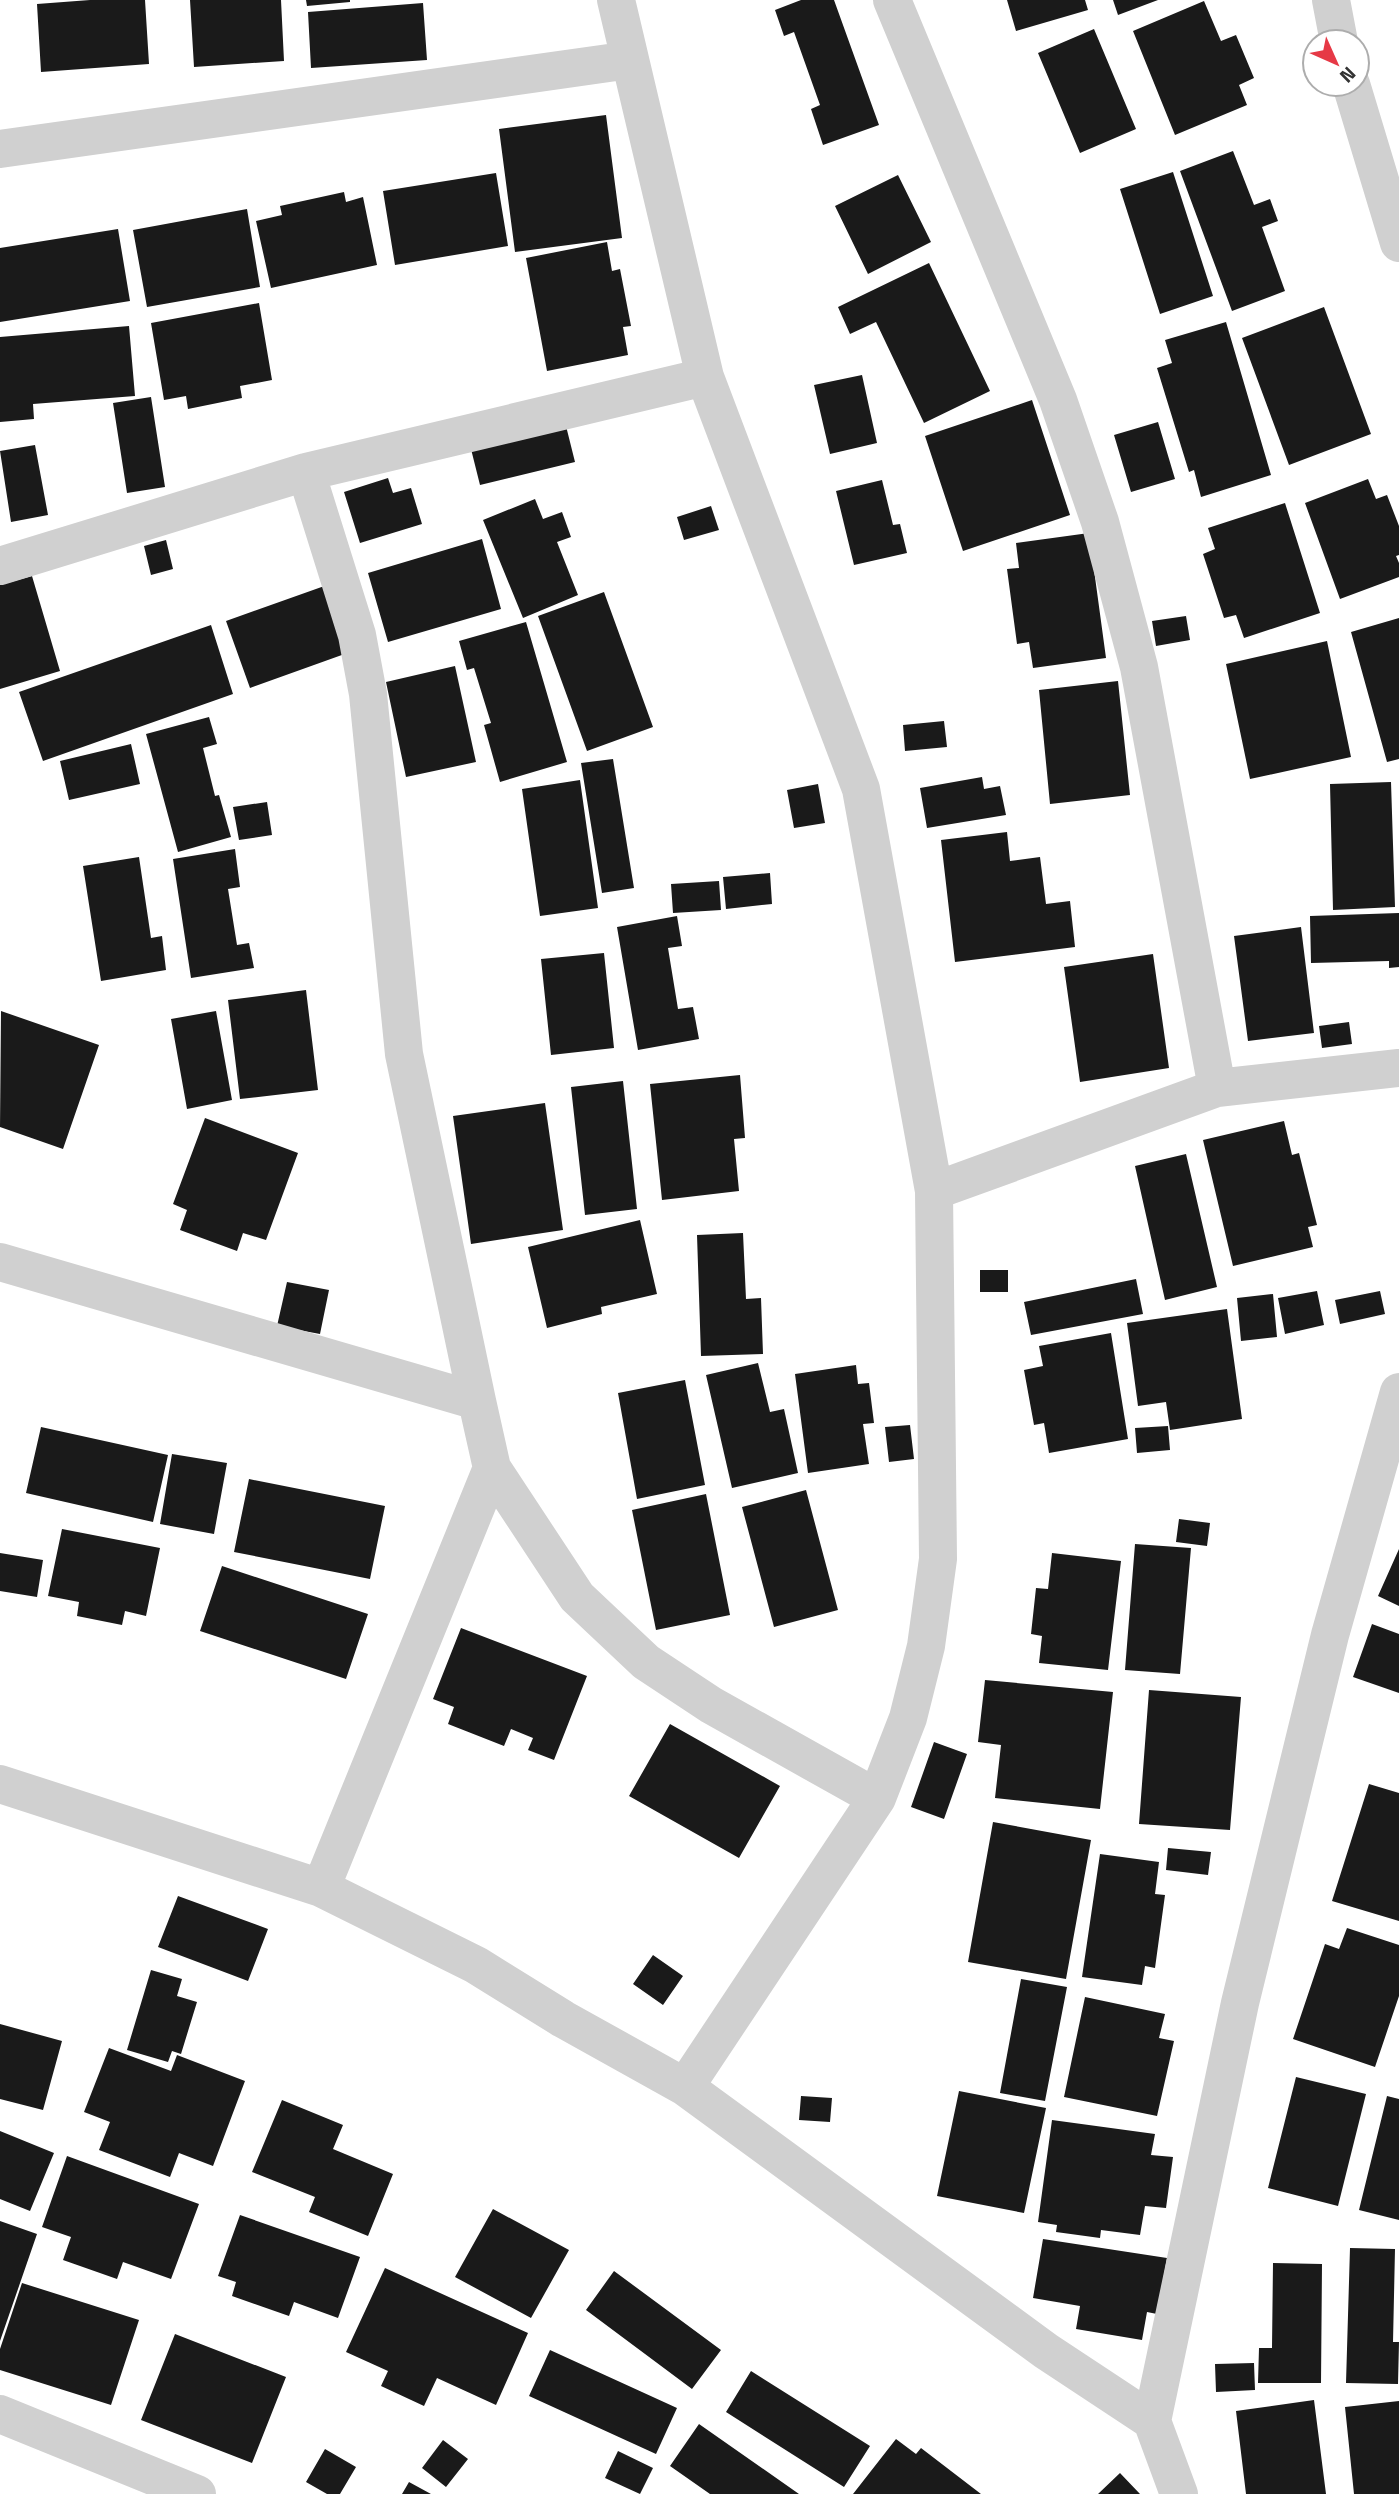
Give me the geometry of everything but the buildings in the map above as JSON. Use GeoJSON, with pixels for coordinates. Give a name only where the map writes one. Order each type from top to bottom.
{"type":"FeatureCollection","features":[{"type":"Feature","properties":{"kind":"street"},"geometry":{"type":"LineString","coordinates":[[615,0],[705,377],[861,789],[934,1191],[938,1559],[926,1646],[908,1718],[877,1798],[685,2087]]}},
{"type":"Feature","properties":{"kind":"street"},"geometry":{"type":"LineString","coordinates":[[892,0],[1058,400],[1100,522],[1139,667],[1217,1088]]}},
{"type":"Feature","properties":{"kind":"street"},"geometry":{"type":"LineString","coordinates":[[1331,0],[1336,28]]}},
{"type":"Feature","properties":{"kind":"street"},"geometry":{"type":"LineString","coordinates":[[0,149],[630,60]]}},
{"type":"Feature","properties":{"kind":"street"},"geometry":{"type":"LineString","coordinates":[[1355,98],[1399,243]]}},
{"type":"Feature","properties":{"kind":"street"},"geometry":{"type":"LineString","coordinates":[[0,566],[306,472],[705,377]]}},
{"type":"Feature","properties":{"kind":"street"},"geometry":{"type":"LineString","coordinates":[[306,472],[357,635],[368,694],[404,1054],[492,1468],[577,1597],[646,1662],[711,1705],[877,1798]]}},
{"type":"Feature","properties":{"kind":"street"},"geometry":{"type":"LineString","coordinates":[[934,1191],[1217,1088],[1399,1068]]}},
{"type":"Feature","properties":{"kind":"street"},"geometry":{"type":"LineString","coordinates":[[0,1262],[477,1401]]}},
{"type":"Feature","properties":{"kind":"street"},"geometry":{"type":"LineString","coordinates":[[1179,2494],[1152,2421],[1243,1990],[1330,1635],[1399,1392]]}},
{"type":"Feature","properties":{"kind":"street"},"geometry":{"type":"LineString","coordinates":[[321,1888],[492,1468]]}},
{"type":"Feature","properties":{"kind":"street"},"geometry":{"type":"LineString","coordinates":[[0,1784],[321,1888],[476,1965],[563,2019],[685,2087],[1046,2351],[1152,2421]]}},
{"type":"Feature","properties":{"kind":"street"},"geometry":{"type":"LineString","coordinates":[[0,2414],[197,2494]]}}]}
